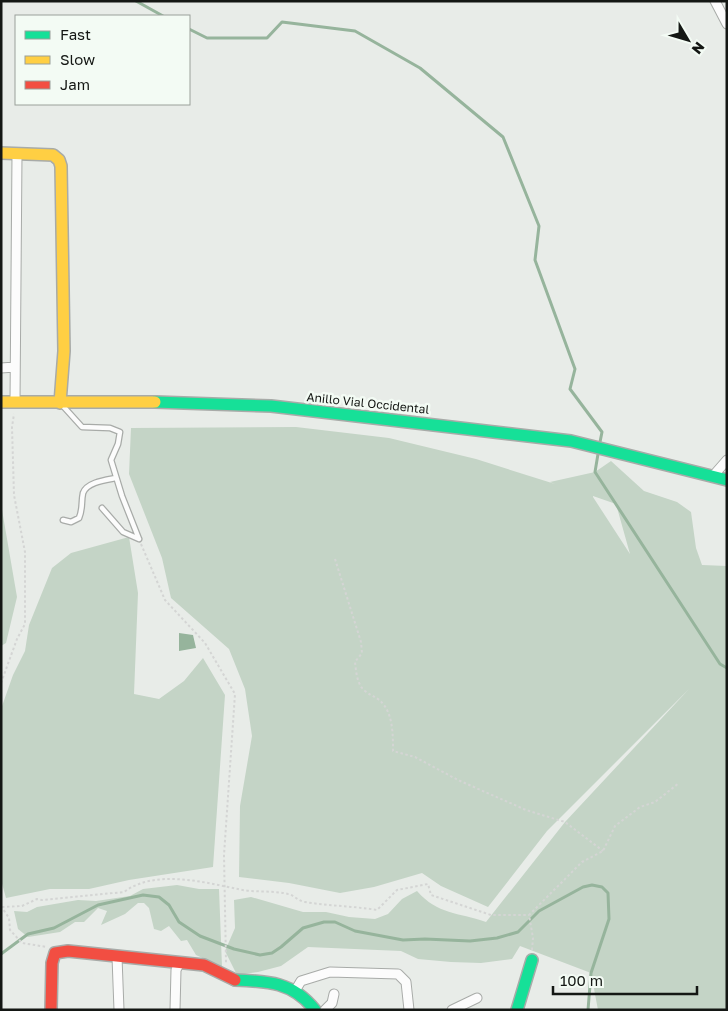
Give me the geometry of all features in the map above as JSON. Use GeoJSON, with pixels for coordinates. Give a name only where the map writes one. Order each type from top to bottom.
{"type":"FeatureCollection","features":[{"type":"Feature","properties":{"kind":"main road"},"geometry":{"type":"LineString","coordinates":[[1,153],[53,155],[59,160],[61,166],[64,351],[60,403]]}},
{"type":"Feature","properties":{"kind":"main road","name":"Anillo Vial Occidental"},"geometry":{"type":"LineString","coordinates":[[1,402],[60,403],[116,401],[271,406],[571,441],[727,480]]}},
{"type":"Feature","properties":{"kind":"main road"},"geometry":{"type":"LineString","coordinates":[[51,1010],[52,963],[55,952],[89,952],[117,957],[204,965],[234,980],[246,982],[267,981],[295,991],[304,996],[315,1010]]}},
{"type":"Feature","properties":{"kind":"main road"},"geometry":{"type":"LineString","coordinates":[[517,1010],[532,960]]}},
{"type":"Feature","properties":{"kind":"street"},"geometry":{"type":"LineString","coordinates":[[715,1],[727,24]]}},
{"type":"Feature","properties":{"kind":"street"},"geometry":{"type":"LineString","coordinates":[[15,402],[17,155]]}},
{"type":"Feature","properties":{"kind":"street"},"geometry":{"type":"LineString","coordinates":[[1,368],[14,367]]}},
{"type":"Feature","properties":{"kind":"street"},"geometry":{"type":"LineString","coordinates":[[714,476],[727,460]]}},
{"type":"Feature","properties":{"kind":"street"},"geometry":{"type":"LineString","coordinates":[[117,957],[119,1010]]}},
{"type":"Feature","properties":{"kind":"street"},"geometry":{"type":"LineString","coordinates":[[175,1010],[176,970],[180,962]]}},
{"type":"Feature","properties":{"kind":"street"},"geometry":{"type":"LineString","coordinates":[[295,991],[301,981],[330,972],[398,974],[406,982],[410,1010]]}},
{"type":"Feature","properties":{"kind":"street"},"geometry":{"type":"LineString","coordinates":[[325,1010],[332,1003],[334,994]]}},
{"type":"Feature","properties":{"kind":"street"},"geometry":{"type":"LineString","coordinates":[[452,1010],[477,998]]}},
{"type":"Feature","properties":{"kind":"lane"},"geometry":{"type":"LineString","coordinates":[[60,403],[82,427],[110,428],[120,432],[118,444],[111,460],[139,539]]}},
{"type":"Feature","properties":{"kind":"lane"},"geometry":{"type":"LineString","coordinates":[[63,520],[71,522],[79,518],[83,507],[83,494],[87,488],[98,482],[116,478]]}},
{"type":"Feature","properties":{"kind":"lane"},"geometry":{"type":"LineString","coordinates":[[102,508],[123,532],[139,539]]}},
{"type":"Feature","properties":{"kind":"path"},"geometry":{"type":"LineString","coordinates":[[2,681],[16,639],[25,624],[25,552],[14,487],[12,427],[15,402]]}},
{"type":"Feature","properties":{"kind":"path"},"geometry":{"type":"LineString","coordinates":[[139,539],[165,600],[205,643],[235,694],[224,855],[226,975]]}},
{"type":"Feature","properties":{"kind":"path"},"geometry":{"type":"LineString","coordinates":[[335,559],[362,652],[355,662],[358,679],[365,691],[375,695],[385,707],[390,720],[393,751],[415,757],[458,780],[520,808],[565,822],[603,851]]}},
{"type":"Feature","properties":{"kind":"path"},"geometry":{"type":"LineString","coordinates":[[55,952],[52,948],[22,943],[10,930],[9,918],[2,907],[22,906],[37,899],[124,892],[135,884],[168,878],[225,886],[239,890],[289,894],[302,902],[377,910],[397,890],[428,884],[431,895],[491,915],[529,915],[582,862],[603,851],[615,826],[640,807],[655,802],[679,783]]}},
{"type":"Feature","properties":{"kind":"path"},"geometry":{"type":"LineString","coordinates":[[529,915],[533,938],[532,960]]}},
{"type":"Feature","properties":{"kind":"shaded area"},"geometry":{"type":"Polygon","coordinates":[[[296,427],[389,438],[476,459],[555,484],[550,482],[595,472],[611,461],[644,491],[677,502],[691,512],[696,548],[702,565],[727,566],[727,1010],[598,1010],[591,973],[520,946],[512,959],[481,963],[418,959],[401,951],[308,947],[281,966],[237,975],[225,951],[235,928],[234,900],[251,897],[303,912],[326,912],[349,917],[375,919],[388,914],[402,899],[417,891],[433,905],[441,909],[486,922],[565,822],[689,689],[547,831],[488,907],[441,886],[422,873],[374,887],[340,893],[289,883],[239,877],[240,806],[252,736],[245,689],[229,649],[171,598],[162,558],[129,474],[131,428],[296,427]],[[593,496],[630,554],[616,504],[593,496]]]}},
{"type":"Feature","properties":{"kind":"shaded area"},"geometry":{"type":"Polygon","coordinates":[[[1,504],[17,597],[6,643],[1,646],[1,504]]]}},
{"type":"Feature","properties":{"kind":"shaded area"},"geometry":{"type":"Polygon","coordinates":[[[129,537],[138,593],[134,694],[159,699],[184,681],[203,658],[225,695],[213,867],[129,880],[89,889],[50,889],[6,898],[1,880],[1,709],[13,675],[25,651],[29,625],[52,568],[71,553],[129,537]]]}},
{"type":"Feature","properties":{"kind":"shaded area"},"geometry":{"type":"Polygon","coordinates":[[[179,633],[193,635],[196,648],[179,651],[179,633]]]}},
{"type":"Feature","properties":{"kind":"shaded area"},"geometry":{"type":"Polygon","coordinates":[[[177,885],[199,889],[219,889],[222,967],[196,955],[187,940],[181,941],[169,926],[161,931],[154,929],[149,908],[144,903],[138,903],[125,914],[101,925],[107,911],[98,908],[84,922],[75,922],[60,932],[28,937],[18,929],[14,911],[27,912],[37,907],[78,900],[96,901],[130,896],[143,889],[177,885]]]}},
{"type":"Feature","properties":{"kind":"waterway"},"geometry":{"type":"LineString","coordinates":[[136,1],[161,15]]}},
{"type":"Feature","properties":{"kind":"waterway"},"geometry":{"type":"LineString","coordinates":[[190,30],[207,38],[267,38],[282,22],[355,31],[420,68],[503,137],[539,226],[535,260],[575,369],[570,389],[602,432],[600,442]]}},
{"type":"Feature","properties":{"kind":"waterway"},"geometry":{"type":"LineString","coordinates":[[598,454],[595,472],[720,664],[727,668]]}},
{"type":"Feature","properties":{"kind":"waterway"},"geometry":{"type":"LineString","coordinates":[[1,954],[28,934],[54,928],[98,905],[143,895],[159,897],[169,905],[179,922],[200,936],[234,949],[260,955],[272,953],[303,928],[324,922],[335,922],[355,931],[403,940],[470,941],[497,938],[518,932],[539,911],[583,887],[592,885],[602,887],[608,893],[609,919],[591,973],[588,1010]]}},
{"type":"Feature","properties":{"kind":"traffic: fast"},"geometry":{"type":"LineString","coordinates":[[155,402],[271,406],[571,441],[727,480]]}},
{"type":"Feature","properties":{"kind":"traffic: fast"},"geometry":{"type":"LineString","coordinates":[[517,1010],[532,960]]}},
{"type":"Feature","properties":{"kind":"traffic: fast"},"geometry":{"type":"LineString","coordinates":[[235,980],[258,981],[289,988],[307,1001],[315,1010]]}},
{"type":"Feature","properties":{"kind":"traffic: slow"},"geometry":{"type":"LineString","coordinates":[[1,153],[53,155],[59,160],[61,166],[64,351],[60,403]]}},
{"type":"Feature","properties":{"kind":"traffic: slow"},"geometry":{"type":"LineString","coordinates":[[1,402],[155,402]]}},
{"type":"Feature","properties":{"kind":"traffic: jam"},"geometry":{"type":"LineString","coordinates":[[51,1010],[52,963],[55,953],[68,951],[204,965],[235,980]]}}]}
